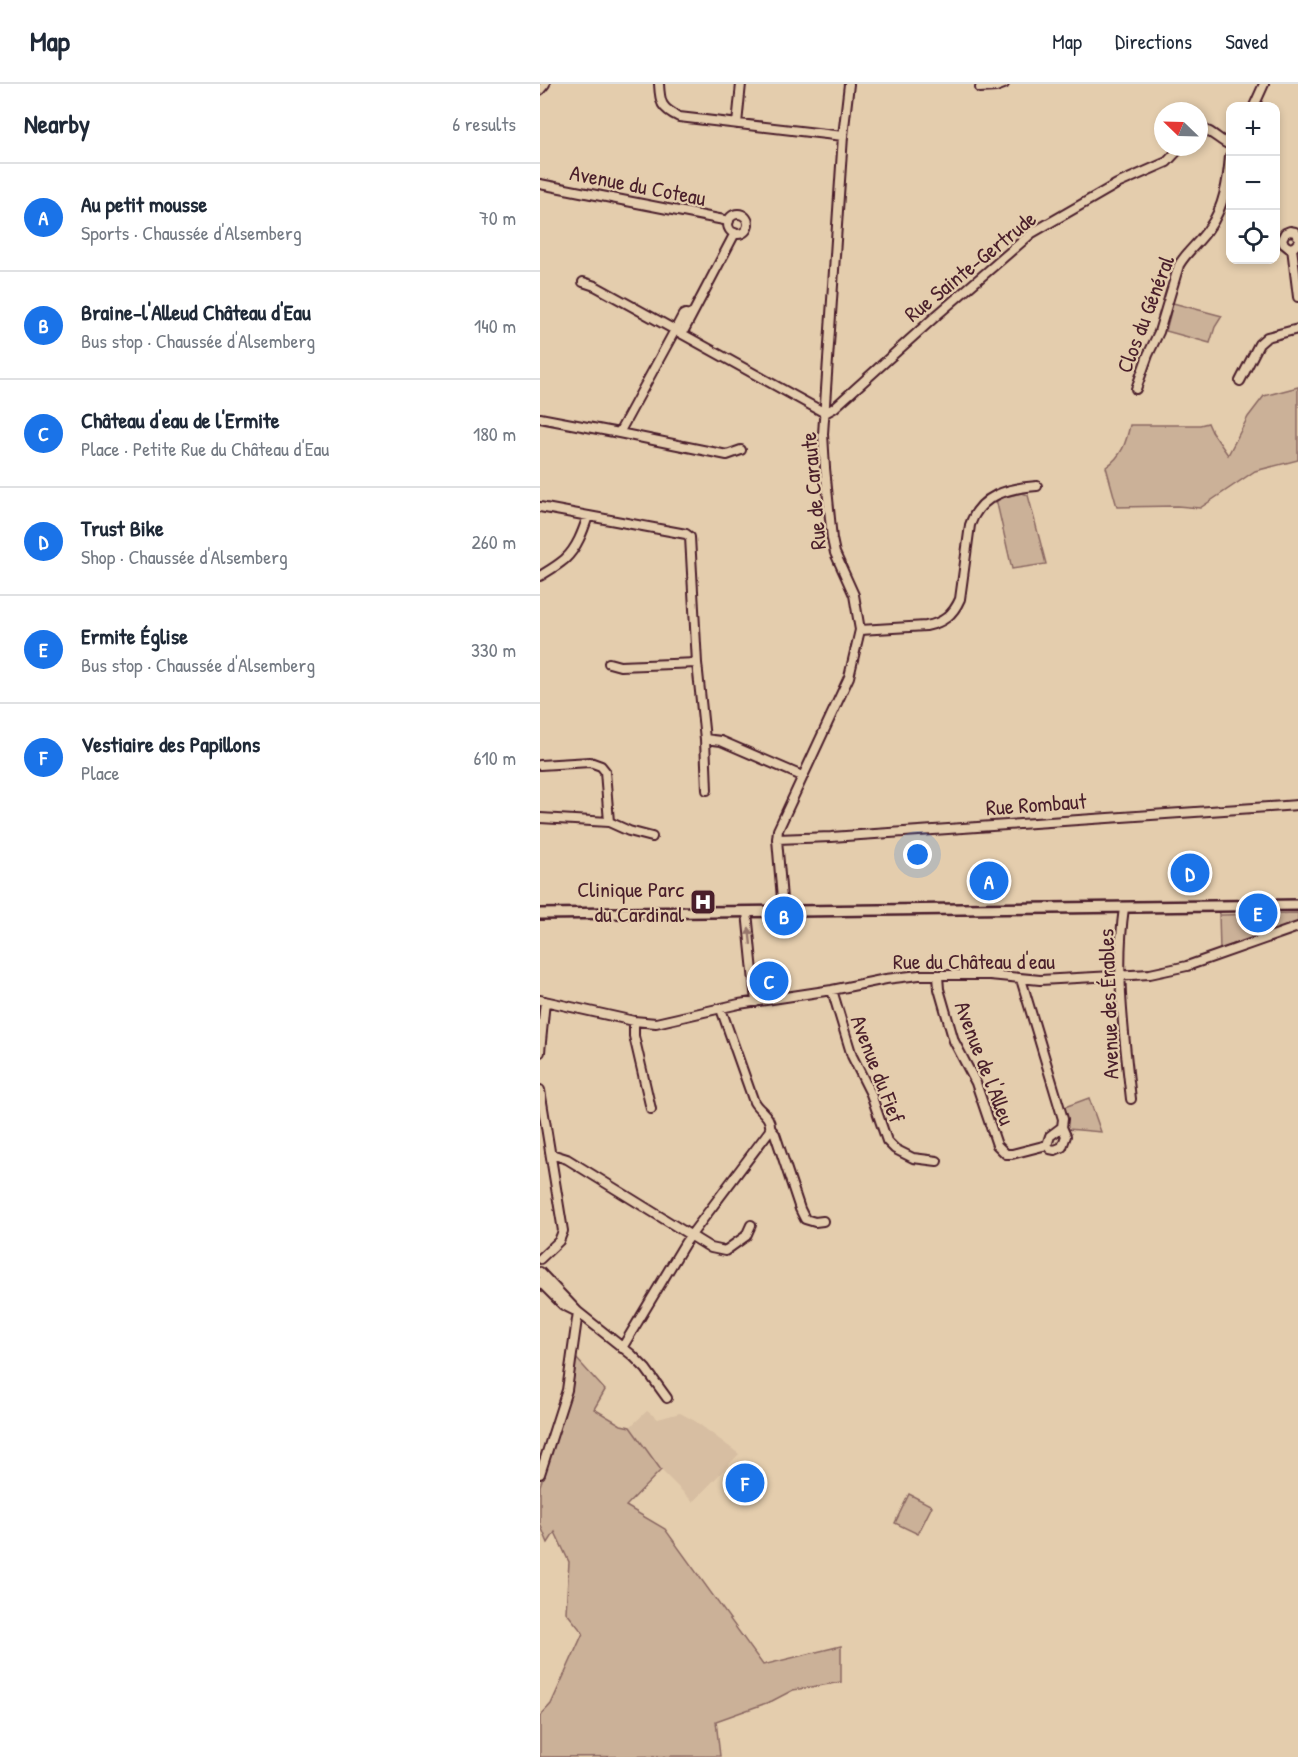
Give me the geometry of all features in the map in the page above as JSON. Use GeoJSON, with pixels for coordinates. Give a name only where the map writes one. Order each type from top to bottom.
{"type":"FeatureCollection","features":[{"type":"Feature","properties":{"kind":"main road"},"geometry":{"type":"LineString","coordinates":[[540,914],[1298,905]]}},
{"type":"Feature","properties":{"kind":"street"},"geometry":{"type":"LineString","coordinates":[[540,90],[545,84]]}},
{"type":"Feature","properties":{"kind":"street"},"geometry":{"type":"LineString","coordinates":[[659,84],[660,99],[666,110],[679,117],[843,136]]}},
{"type":"Feature","properties":{"kind":"street"},"geometry":{"type":"LineString","coordinates":[[737,124],[741,84]]}},
{"type":"Feature","properties":{"kind":"street","name":"Rue de Caraute"},"geometry":{"type":"LineString","coordinates":[[783,911],[778,830],[849,677],[860,630],[854,595],[835,554],[832,539],[823,434],[843,136],[849,84]]}},
{"type":"Feature","properties":{"kind":"street"},"geometry":{"type":"LineString","coordinates":[[980,88],[1004,84]]}},
{"type":"Feature","properties":{"kind":"street"},"geometry":{"type":"LineString","coordinates":[[1256,102],[1264,84]]}},
{"type":"Feature","properties":{"kind":"street"},"geometry":{"type":"LineString","coordinates":[[1208,131],[1226,144]]}},
{"type":"Feature","properties":{"kind":"street","name":"Rue Sainte-Gertrude"},"geometry":{"type":"LineString","coordinates":[[825,413],[834,408],[1032,233],[1117,184],[1167,162],[1173,156]]}},
{"type":"Feature","properties":{"kind":"street","name":"Avenue du Coteau"},"geometry":{"type":"LineString","coordinates":[[540,184],[729,221]]}},
{"type":"Feature","properties":{"kind":"street","name":"Clos du Général"},"geometry":{"type":"LineString","coordinates":[[1136,389],[1159,332],[1176,272],[1185,255],[1215,219],[1226,185]]}},
{"type":"Feature","properties":{"kind":"street","name":"Avenue du Coteau"},"geometry":{"type":"LineString","coordinates":[[740,214],[747,219],[747,228],[744,232],[735,233],[729,226],[729,221],[731,217],[740,214]]}},
{"type":"Feature","properties":{"kind":"street"},"geometry":{"type":"LineString","coordinates":[[1298,236],[1295,232],[1290,231],[1282,236],[1284,244],[1295,245],[1298,297]]}},
{"type":"Feature","properties":{"kind":"street","name":"Avenue du Coteau"},"geometry":{"type":"LineString","coordinates":[[679,332],[682,315],[692,315],[735,233]]}},
{"type":"Feature","properties":{"kind":"street"},"geometry":{"type":"LineString","coordinates":[[583,282],[595,286],[825,413]]}},
{"type":"Feature","properties":{"kind":"street"},"geometry":{"type":"LineString","coordinates":[[1240,381],[1259,344],[1267,337],[1298,329]]}},
{"type":"Feature","properties":{"kind":"street"},"geometry":{"type":"LineString","coordinates":[[619,433],[679,332]]}},
{"type":"Feature","properties":{"kind":"street"},"geometry":{"type":"LineString","coordinates":[[540,418],[727,455],[741,450]]}},
{"type":"Feature","properties":{"kind":"street"},"geometry":{"type":"LineString","coordinates":[[860,630],[934,625],[949,617],[956,609],[960,599],[970,525],[980,505],[1001,493],[1037,486]]}},
{"type":"Feature","properties":{"kind":"street"},"geometry":{"type":"LineString","coordinates":[[540,507],[686,534],[690,537],[697,663],[705,739],[706,790]]}},
{"type":"Feature","properties":{"kind":"street"},"geometry":{"type":"LineString","coordinates":[[540,576],[565,559],[574,548],[588,516]]}},
{"type":"Feature","properties":{"kind":"street"},"geometry":{"type":"LineString","coordinates":[[609,663],[620,666],[697,663]]}},
{"type":"Feature","properties":{"kind":"street"},"geometry":{"type":"LineString","coordinates":[[705,739],[721,741],[802,776]]}},
{"type":"Feature","properties":{"kind":"street"},"geometry":{"type":"LineString","coordinates":[[540,765],[590,762],[601,766],[605,771],[609,822]]}},
{"type":"Feature","properties":{"kind":"street","name":"Rue Rombaut"},"geometry":{"type":"LineString","coordinates":[[777,839],[1298,805]]}},
{"type":"Feature","properties":{"kind":"street"},"geometry":{"type":"LineString","coordinates":[[540,818],[609,822],[629,831],[652,837]]}},
{"type":"Feature","properties":{"kind":"street","name":"Avenue des Érables"},"geometry":{"type":"LineString","coordinates":[[1124,908],[1121,976],[1125,1050],[1131,1099]]}},
{"type":"Feature","properties":{"kind":"street"},"geometry":{"type":"LineString","coordinates":[[747,912],[756,1002]]}},
{"type":"Feature","properties":{"kind":"street","name":"Rue du Château d'eau"},"geometry":{"type":"LineString","coordinates":[[543,1000],[634,1021],[656,1023],[756,1002],[918,975],[990,975],[1056,980],[1168,971],[1298,927]]}},
{"type":"Feature","properties":{"kind":"street","name":"Avenue de l'Alleu"},"geometry":{"type":"LineString","coordinates":[[938,976],[939,989],[954,1041],[976,1083],[997,1145],[1006,1154],[1047,1145]]}},
{"type":"Feature","properties":{"kind":"street","name":"Avenue de l'Alleu"},"geometry":{"type":"LineString","coordinates":[[1021,979],[1063,1119],[1062,1127],[1066,1136],[1062,1147],[1055,1150],[1050,1149],[1047,1145]]}},
{"type":"Feature","properties":{"kind":"street","name":"Avenue du Fief"},"geometry":{"type":"LineString","coordinates":[[832,990],[852,1056],[871,1094],[886,1141],[895,1149],[913,1158],[937,1161]]}},
{"type":"Feature","properties":{"kind":"street"},"geometry":{"type":"LineString","coordinates":[[540,1052],[543,1000]]}},
{"type":"Feature","properties":{"kind":"street"},"geometry":{"type":"LineString","coordinates":[[622,1348],[691,1234],[769,1131],[768,1117],[758,1109],[754,1102],[721,1009]]}},
{"type":"Feature","properties":{"kind":"street"},"geometry":{"type":"LineString","coordinates":[[634,1021],[635,1042],[651,1108]]}},
{"type":"Feature","properties":{"kind":"street"},"geometry":{"type":"LineString","coordinates":[[540,1090],[563,1231],[559,1241],[540,1259]]}},
{"type":"Feature","properties":{"kind":"street","name":"Avenue de l'Alleu"},"geometry":{"type":"LineString","coordinates":[[1047,1145],[1050,1136],[1062,1127]]}},
{"type":"Feature","properties":{"kind":"street"},"geometry":{"type":"LineString","coordinates":[[769,1131],[775,1134],[805,1219],[815,1222],[823,1221]]}},
{"type":"Feature","properties":{"kind":"street"},"geometry":{"type":"LineString","coordinates":[[551,1154],[567,1159],[711,1248],[725,1251],[746,1236],[751,1225]]}},
{"type":"Feature","properties":{"kind":"street"},"geometry":{"type":"LineString","coordinates":[[540,1272],[578,1312],[646,1369],[668,1398]]}},
{"type":"Feature","properties":{"kind":"street"},"geometry":{"type":"LineString","coordinates":[[540,1282],[563,1305],[578,1312]]}},
{"type":"Feature","properties":{"kind":"street"},"geometry":{"type":"LineString","coordinates":[[540,1474],[567,1390],[578,1312]]}},
{"type":"Feature","properties":{"kind":"shaded area"},"geometry":{"type":"Polygon","coordinates":[[[1173,303],[1222,316],[1215,327],[1210,343],[1166,331],[1173,303]]]}},
{"type":"Feature","properties":{"kind":"shaded area"},"geometry":{"type":"Polygon","coordinates":[[[1298,387],[1298,460],[1255,471],[1200,508],[1117,507],[1106,467],[1122,449],[1130,425],[1208,423],[1228,455],[1248,417],[1264,396],[1298,387]]]}},
{"type":"Feature","properties":{"kind":"shaded area"},"geometry":{"type":"Polygon","coordinates":[[[1022,493],[1028,495],[1046,564],[1012,569],[996,499],[1022,493]]]}},
{"type":"Feature","properties":{"kind":"shaded area"},"geometry":{"type":"Polygon","coordinates":[[[1219,913],[1221,915],[1298,913],[1298,922],[1220,951],[1219,913]]]}},
{"type":"Feature","properties":{"kind":"shaded area"},"geometry":{"type":"Polygon","coordinates":[[[1089,1098],[1101,1132],[1068,1129],[1062,1108],[1089,1098]]]}},
{"type":"Feature","properties":{"kind":"shaded area"},"geometry":{"type":"Polygon","coordinates":[[[575,1357],[605,1390],[594,1409],[621,1425],[630,1427],[661,1470],[626,1506],[665,1529],[763,1665],[841,1646],[841,1682],[793,1690],[772,1701],[716,1721],[720,1756],[540,1757],[540,1716],[551,1704],[583,1633],[566,1612],[569,1562],[555,1532],[548,1543],[540,1524],[540,1486],[565,1409],[575,1357]]]}},
{"type":"Feature","properties":{"kind":"shaded area"},"geometry":{"type":"Polygon","coordinates":[[[647,1411],[658,1419],[680,1413],[695,1421],[739,1454],[693,1502],[661,1470],[630,1427],[647,1411]]]}},
{"type":"Feature","properties":{"kind":"shaded area"},"geometry":{"type":"Polygon","coordinates":[[[909,1494],[932,1506],[918,1534],[895,1523],[909,1494]]]}},
{"type":"Feature","properties":{"kind":"place","name":"Trust Bike"},"geometry":{"type":"Point","coordinates":[1190,873]}},
{"type":"Feature","properties":{"kind":"place","name":"Au petit mousse"},"geometry":{"type":"Point","coordinates":[989,881]}},
{"type":"Feature","properties":{"kind":"place","name":"Clinique Parc du Cardinal"},"geometry":{"type":"Point","coordinates":[703,902]}},
{"type":"Feature","properties":{"kind":"place","name":"Ermite Église"},"geometry":{"type":"Point","coordinates":[1258,913]}},
{"type":"Feature","properties":{"kind":"place","name":"Braine-l'Alleud Château d'Eau"},"geometry":{"type":"Point","coordinates":[784,916]}},
{"type":"Feature","properties":{"kind":"place","name":"Château d'eau de l'Ermite"},"geometry":{"type":"Point","coordinates":[769,981]}},
{"type":"Feature","properties":{"kind":"place","name":"Vestiaire des Papillons"},"geometry":{"type":"Point","coordinates":[745,1483]}}]}
